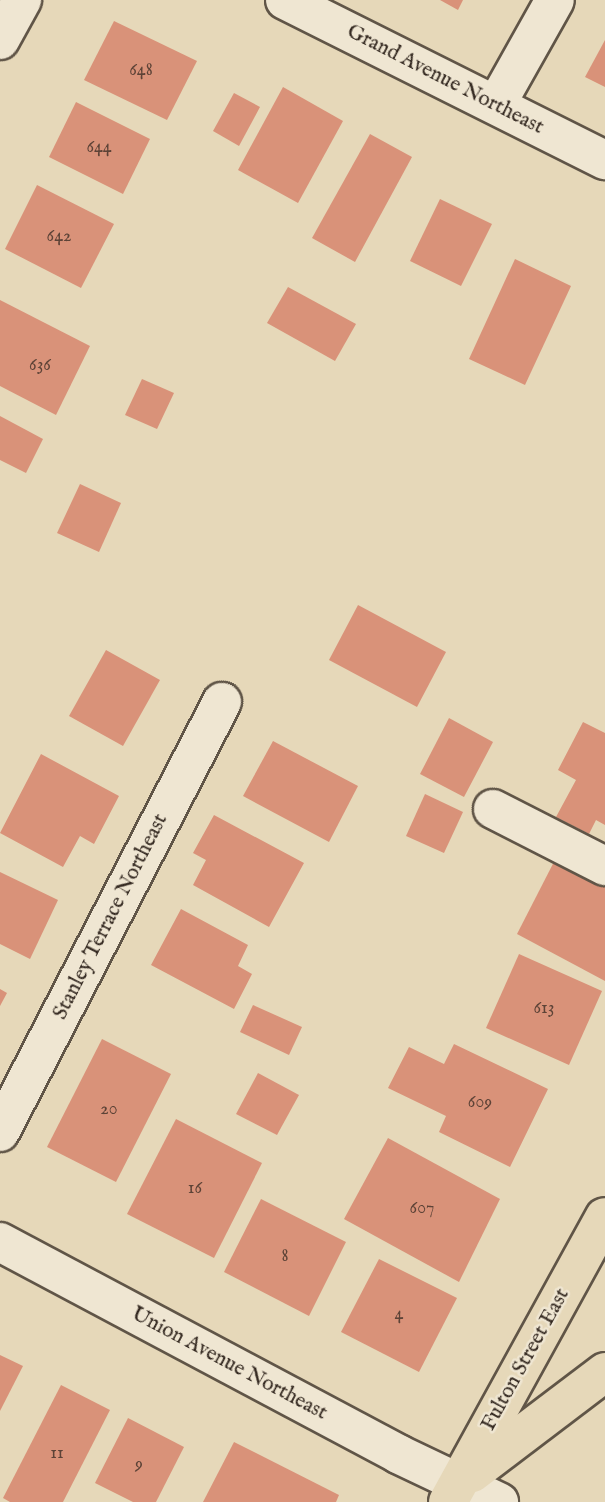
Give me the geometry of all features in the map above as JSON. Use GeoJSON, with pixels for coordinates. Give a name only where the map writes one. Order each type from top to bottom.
{"type":"FeatureCollection","features":[{"type":"Feature","properties":{"kind":"main road","name":"Fulton Street East"},"geometry":{"type":"LineString","coordinates":[[453,1492],[605,1217]]}},
{"type":"Feature","properties":{"kind":"main road"},"geometry":{"type":"LineString","coordinates":[[453,1492],[605,1372]]}},
{"type":"Feature","properties":{"kind":"street"},"geometry":{"type":"LineString","coordinates":[[0,40],[22,0]]}},
{"type":"Feature","properties":{"kind":"street","name":"Grand Avenue Northeast"},"geometry":{"type":"LineString","coordinates":[[285,0],[605,160]]}},
{"type":"Feature","properties":{"kind":"street"},"geometry":{"type":"LineString","coordinates":[[496,105],[555,0]]}},
{"type":"Feature","properties":{"kind":"street","name":"Stanley Terrace Northeast"},"geometry":{"type":"LineString","coordinates":[[0,1132],[222,702]]}},
{"type":"Feature","properties":{"kind":"street"},"geometry":{"type":"LineString","coordinates":[[493,809],[605,866]]}},
{"type":"Feature","properties":{"kind":"street","name":"Union Avenue Northeast"},"geometry":{"type":"LineString","coordinates":[[0,1242],[453,1492],[499,1502]]}},
{"type":"Feature","properties":{"kind":"building"},"geometry":{"type":"Polygon","coordinates":[[[440,0],[463,0],[458,10],[440,0]]]}},
{"type":"Feature","properties":{"kind":"building"},"geometry":{"type":"Polygon","coordinates":[[[114,21],[197,61],[167,120],[84,80],[114,21]]]}},
{"type":"Feature","properties":{"kind":"building"},"geometry":{"type":"Polygon","coordinates":[[[605,40],[605,87],[585,77],[605,40]]]}},
{"type":"Feature","properties":{"kind":"building"},"geometry":{"type":"Polygon","coordinates":[[[283,87],[343,121],[298,203],[238,170],[283,87]]]}},
{"type":"Feature","properties":{"kind":"building"},"geometry":{"type":"Polygon","coordinates":[[[234,93],[260,107],[239,146],[213,131],[234,93]]]}},
{"type":"Feature","properties":{"kind":"building"},"geometry":{"type":"Polygon","coordinates":[[[76,102],[150,139],[123,194],[49,157],[76,102]]]}},
{"type":"Feature","properties":{"kind":"building"},"geometry":{"type":"Polygon","coordinates":[[[370,134],[412,157],[355,262],[312,238],[370,134]]]}},
{"type":"Feature","properties":{"kind":"building"},"geometry":{"type":"Polygon","coordinates":[[[37,185],[114,224],[81,288],[5,249],[37,185]]]}},
{"type":"Feature","properties":{"kind":"building"},"geometry":{"type":"Polygon","coordinates":[[[440,199],[492,224],[461,286],[410,261],[440,199]]]}},
{"type":"Feature","properties":{"kind":"building"},"geometry":{"type":"Polygon","coordinates":[[[515,259],[571,286],[525,385],[469,359],[515,259]]]}},
{"type":"Feature","properties":{"kind":"building"},"geometry":{"type":"Polygon","coordinates":[[[288,287],[356,324],[335,361],[267,323],[288,287]]]}},
{"type":"Feature","properties":{"kind":"building"},"geometry":{"type":"Polygon","coordinates":[[[0,300],[90,346],[56,415],[0,386],[0,300]]]}},
{"type":"Feature","properties":{"kind":"building"},"geometry":{"type":"Polygon","coordinates":[[[142,379],[174,393],[157,429],[125,415],[142,379]]]}},
{"type":"Feature","properties":{"kind":"building"},"geometry":{"type":"Polygon","coordinates":[[[0,416],[43,439],[26,473],[0,460],[0,416]]]}},
{"type":"Feature","properties":{"kind":"building"},"geometry":{"type":"Polygon","coordinates":[[[80,484],[121,503],[99,552],[57,533],[80,484]]]}},
{"type":"Feature","properties":{"kind":"building"},"geometry":{"type":"Polygon","coordinates":[[[358,605],[446,652],[417,707],[329,660],[358,605]]]}},
{"type":"Feature","properties":{"kind":"building"},"geometry":{"type":"Polygon","coordinates":[[[106,650],[160,680],[123,746],[69,716],[106,650]]]}},
{"type":"Feature","properties":{"kind":"building"},"geometry":{"type":"Polygon","coordinates":[[[449,718],[493,742],[464,797],[420,774],[449,718]]]}},
{"type":"Feature","properties":{"kind":"building"},"geometry":{"type":"Polygon","coordinates":[[[583,722],[605,733],[605,825],[596,820],[589,834],[556,817],[576,780],[558,770],[583,722]]]}},
{"type":"Feature","properties":{"kind":"building"},"geometry":{"type":"Polygon","coordinates":[[[273,741],[358,786],[329,842],[243,796],[273,741]]]}},
{"type":"Feature","properties":{"kind":"building"},"geometry":{"type":"Polygon","coordinates":[[[41,754],[119,796],[94,844],[80,836],[63,867],[0,833],[41,754]]]}},
{"type":"Feature","properties":{"kind":"building"},"geometry":{"type":"Polygon","coordinates":[[[425,794],[463,812],[444,853],[406,836],[425,794]]]}},
{"type":"Feature","properties":{"kind":"building"},"geometry":{"type":"Polygon","coordinates":[[[214,815],[304,863],[269,927],[193,885],[206,860],[193,853],[214,815]]]}},
{"type":"Feature","properties":{"kind":"building"},"geometry":{"type":"Polygon","coordinates":[[[558,854],[605,879],[605,981],[517,934],[558,854]]]}},
{"type":"Feature","properties":{"kind":"building"},"geometry":{"type":"Polygon","coordinates":[[[0,872],[58,900],[30,959],[0,944],[0,872]]]}},
{"type":"Feature","properties":{"kind":"building"},"geometry":{"type":"Polygon","coordinates":[[[181,909],[248,945],[238,966],[252,974],[234,1009],[151,965],[181,909]]]}},
{"type":"Feature","properties":{"kind":"building"},"geometry":{"type":"Polygon","coordinates":[[[519,954],[602,991],[569,1065],[486,1028],[519,954]]]}},
{"type":"Feature","properties":{"kind":"building"},"geometry":{"type":"Polygon","coordinates":[[[0,989],[7,993],[0,1006],[0,989]]]}},
{"type":"Feature","properties":{"kind":"building"},"geometry":{"type":"Polygon","coordinates":[[[253,1005],[302,1027],[289,1055],[240,1032],[253,1005]]]}},
{"type":"Feature","properties":{"kind":"building"},"geometry":{"type":"Polygon","coordinates":[[[102,1039],[171,1074],[116,1182],[47,1147],[102,1039]]]}},
{"type":"Feature","properties":{"kind":"building"},"geometry":{"type":"Polygon","coordinates":[[[454,1044],[548,1089],[510,1167],[439,1132],[446,1116],[388,1088],[409,1047],[444,1064],[454,1044]]]}},
{"type":"Feature","properties":{"kind":"building"},"geometry":{"type":"Polygon","coordinates":[[[258,1073],[299,1095],[277,1135],[236,1114],[258,1073]]]}},
{"type":"Feature","properties":{"kind":"building"},"geometry":{"type":"Polygon","coordinates":[[[176,1119],[262,1163],[214,1258],[127,1214],[176,1119]]]}},
{"type":"Feature","properties":{"kind":"building"},"geometry":{"type":"Polygon","coordinates":[[[388,1138],[500,1199],[459,1282],[344,1219],[388,1138]]]}},
{"type":"Feature","properties":{"kind":"building"},"geometry":{"type":"Polygon","coordinates":[[[261,1199],[346,1242],[309,1316],[224,1272],[261,1199]]]}},
{"type":"Feature","properties":{"kind":"building"},"geometry":{"type":"Polygon","coordinates":[[[379,1259],[457,1298],[419,1372],[341,1332],[379,1259]]]}},
{"type":"Feature","properties":{"kind":"building"},"geometry":{"type":"Polygon","coordinates":[[[0,1355],[23,1366],[0,1411],[0,1355]]]}},
{"type":"Feature","properties":{"kind":"building"},"geometry":{"type":"Polygon","coordinates":[[[61,1385],[110,1410],[63,1502],[10,1502],[3,1498],[61,1385]]]}},
{"type":"Feature","properties":{"kind":"building"},"geometry":{"type":"Polygon","coordinates":[[[128,1418],[184,1447],[156,1502],[133,1502],[95,1483],[128,1418]]]}},
{"type":"Feature","properties":{"kind":"building"},"geometry":{"type":"Polygon","coordinates":[[[234,1442],[339,1495],[336,1502],[203,1502],[234,1442]]]}}]}
